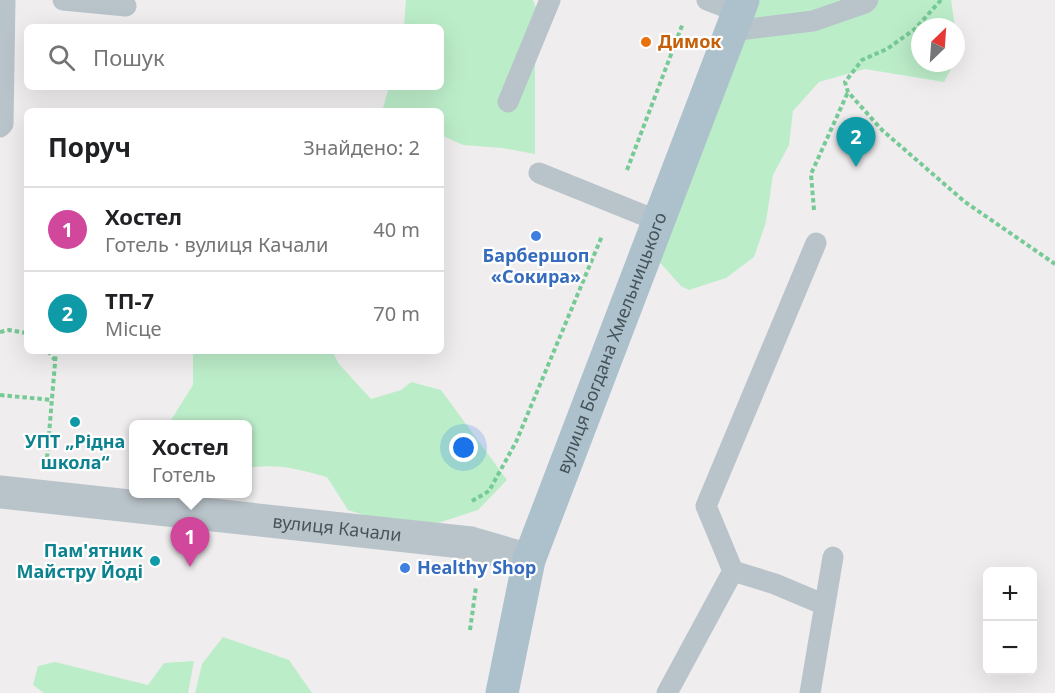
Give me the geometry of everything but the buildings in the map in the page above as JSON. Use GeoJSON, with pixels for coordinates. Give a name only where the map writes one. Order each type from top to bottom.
{"type":"FeatureCollection","features":[{"type":"Feature","properties":{"kind":"main road","name":"вулиця Богдана Хмельницького"},"geometry":{"type":"LineString","coordinates":[[502,693],[529,560],[737,14]]}},
{"type":"Feature","properties":{"kind":"street","name":"вулиця Качали"},"geometry":{"type":"LineString","coordinates":[[0,492],[471,543],[529,560]]}},
{"type":"Feature","properties":{"kind":"lane"},"geometry":{"type":"LineString","coordinates":[[0,128],[3,124],[5,0]]}},
{"type":"Feature","properties":{"kind":"lane"},"geometry":{"type":"LineString","coordinates":[[63,0],[126,6]]}},
{"type":"Feature","properties":{"kind":"lane"},"geometry":{"type":"LineString","coordinates":[[508,102],[550,0]]}},
{"type":"Feature","properties":{"kind":"lane"},"geometry":{"type":"LineString","coordinates":[[707,0],[737,14],[813,21],[868,0]]}},
{"type":"Feature","properties":{"kind":"lane"},"geometry":{"type":"LineString","coordinates":[[539,173],[658,221]]}},
{"type":"Feature","properties":{"kind":"lane"},"geometry":{"type":"LineString","coordinates":[[733,571],[706,506],[816,243]]}},
{"type":"Feature","properties":{"kind":"lane"},"geometry":{"type":"LineString","coordinates":[[810,693],[833,557]]}},
{"type":"Feature","properties":{"kind":"lane"},"geometry":{"type":"LineString","coordinates":[[733,571],[775,584],[825,605]]}},
{"type":"Feature","properties":{"kind":"lane"},"geometry":{"type":"LineString","coordinates":[[667,693],[733,571]]}},
{"type":"Feature","properties":{"kind":"path"},"geometry":{"type":"LineString","coordinates":[[941,0],[915,29],[887,49],[862,60],[845,82],[848,92],[882,129],[965,202],[1055,264]]}},
{"type":"Feature","properties":{"kind":"path"},"geometry":{"type":"LineString","coordinates":[[464,506],[489,491],[516,442],[615,204],[686,16]]}},
{"type":"Feature","properties":{"kind":"path"},"geometry":{"type":"LineString","coordinates":[[816,243],[811,174],[848,92]]}},
{"type":"Feature","properties":{"kind":"path"},"geometry":{"type":"LineString","coordinates":[[0,332],[9,330],[24,332]]}},
{"type":"Feature","properties":{"kind":"path"},"geometry":{"type":"LineString","coordinates":[[50,354],[55,361]]}},
{"type":"Feature","properties":{"kind":"path"},"geometry":{"type":"LineString","coordinates":[[46,463],[56,354]]}},
{"type":"Feature","properties":{"kind":"path"},"geometry":{"type":"LineString","coordinates":[[0,395],[52,400]]}},
{"type":"Feature","properties":{"kind":"path"},"geometry":{"type":"LineString","coordinates":[[469,637],[477,581]]}},
{"type":"Feature","properties":{"kind":"green space"},"geometry":{"type":"Polygon","coordinates":[[[406,0],[533,0],[543,25],[535,64],[535,154],[502,148],[463,145],[444,136],[444,108],[383,108],[388,90],[444,90],[444,24],[404,24],[406,0]]]}},
{"type":"Feature","properties":{"kind":"green space"},"geometry":{"type":"Polygon","coordinates":[[[757,0],[951,0],[954,18],[911,18],[911,72],[949,72],[944,82],[865,69],[819,82],[793,111],[789,145],[773,175],[766,222],[754,257],[726,278],[689,290],[681,286],[655,257],[757,0]]]}},
{"type":"Feature","properties":{"kind":"green space"},"geometry":{"type":"Polygon","coordinates":[[[193,354],[334,354],[339,364],[371,399],[401,390],[411,382],[441,390],[507,480],[478,510],[435,524],[370,517],[348,510],[327,477],[297,469],[252,468],[252,420],[171,420],[193,385],[193,354]]]}},
{"type":"Feature","properties":{"kind":"green space"},"geometry":{"type":"Polygon","coordinates":[[[223,637],[289,660],[312,693],[195,693],[202,664],[223,637]]]}},
{"type":"Feature","properties":{"kind":"green space"},"geometry":{"type":"Polygon","coordinates":[[[194,661],[188,693],[44,693],[33,685],[38,666],[55,662],[148,685],[164,663],[194,661]]]}},
{"type":"Feature","properties":{"kind":"place","name":"Димок"},"geometry":{"type":"Point","coordinates":[646,42]}},
{"type":"Feature","properties":{"kind":"place","name":"ТП-7"},"geometry":{"type":"Point","coordinates":[856,167]}},
{"type":"Feature","properties":{"kind":"place","name":"Барбершоп «Сокира»"},"geometry":{"type":"Point","coordinates":[536,236]}},
{"type":"Feature","properties":{"kind":"place","name":"УПТ „Рідна школа“"},"geometry":{"type":"Point","coordinates":[75,422]}},
{"type":"Feature","properties":{"kind":"place","name":"Пам'ятник Майстру Йоді"},"geometry":{"type":"Point","coordinates":[155,561]}},
{"type":"Feature","properties":{"kind":"place","name":"Хостел"},"geometry":{"type":"Point","coordinates":[190,567]}},
{"type":"Feature","properties":{"kind":"place","name":"Healthy Shop"},"geometry":{"type":"Point","coordinates":[405,568]}}]}
